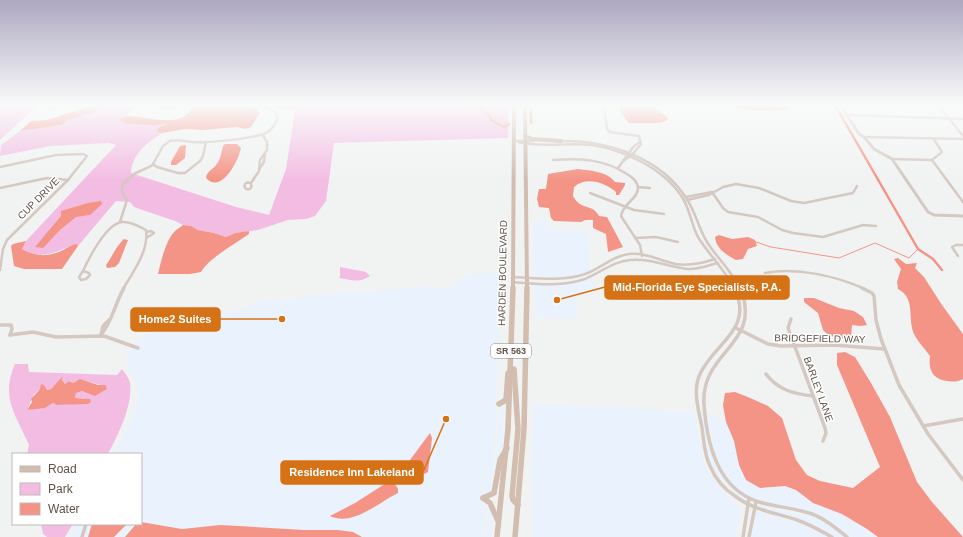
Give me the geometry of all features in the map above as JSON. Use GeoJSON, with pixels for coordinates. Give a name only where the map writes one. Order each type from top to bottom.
{"type":"FeatureCollection","features":[{"type":"Feature","properties":{"kind":"main road","name":"HARDEN BOULEVARD"},"geometry":{"type":"LineString","coordinates":[[497,537],[510,415],[514,130]]}},
{"type":"Feature","properties":{"kind":"main road","name":"SR 563"},"geometry":{"type":"LineString","coordinates":[[515,537],[527,375],[525,130]]}},
{"type":"Feature","properties":{"kind":"main road"},"geometry":{"type":"LineString","coordinates":[[525,136],[532,139],[561,141]]}},
{"type":"Feature","properties":{"kind":"main road"},"geometry":{"type":"LineString","coordinates":[[512,334],[514,346],[514,376],[518,429],[512,496],[513,500],[518,505]]}},
{"type":"Feature","properties":{"kind":"main road"},"geometry":{"type":"LineString","coordinates":[[510,415],[505,408],[499,404],[506,400],[508,365],[511,358]]}},
{"type":"Feature","properties":{"kind":"main road"},"geometry":{"type":"LineString","coordinates":[[499,523],[490,503],[483,498],[494,492],[500,460],[507,448]]}},
{"type":"Feature","properties":{"kind":"street"},"geometry":{"type":"LineString","coordinates":[[154,165],[153,161],[164,145],[170,141],[206,142],[248,139],[269,130]]}},
{"type":"Feature","properties":{"kind":"street"},"geometry":{"type":"LineString","coordinates":[[608,130],[610,132],[639,136],[641,144],[623,161],[618,168]]}},
{"type":"Feature","properties":{"kind":"street"},"geometry":{"type":"LineString","coordinates":[[857,130],[871,147],[892,159],[930,214],[963,216]]}},
{"type":"Feature","properties":{"kind":"street"},"geometry":{"type":"LineString","coordinates":[[251,183],[264,162],[267,142],[262,134]]}},
{"type":"Feature","properties":{"kind":"street"},"geometry":{"type":"LineString","coordinates":[[864,137],[963,139]]}},
{"type":"Feature","properties":{"kind":"street"},"geometry":{"type":"LineString","coordinates":[[892,159],[932,160],[942,152],[933,138]]}},
{"type":"Feature","properties":{"kind":"street"},"geometry":{"type":"LineString","coordinates":[[514,140],[525,142],[584,145],[629,155]]}},
{"type":"Feature","properties":{"kind":"street"},"geometry":{"type":"LineString","coordinates":[[83,271],[102,239],[114,226],[120,222],[124,213],[123,208],[127,200],[122,193],[123,185],[130,176],[154,165],[178,173],[186,172],[200,161],[203,156],[206,142]]}},
{"type":"Feature","properties":{"kind":"street"},"geometry":{"type":"LineString","coordinates":[[525,142],[588,142],[629,155],[655,171],[686,199],[703,235],[735,280],[743,296],[746,317],[742,332],[711,371],[705,384],[704,397],[711,444],[718,467],[731,485],[756,502],[813,514],[826,521],[847,537]]}},
{"type":"Feature","properties":{"kind":"street"},"geometry":{"type":"LineString","coordinates":[[629,155],[633,148],[640,142]]}},
{"type":"Feature","properties":{"kind":"street"},"geometry":{"type":"LineString","coordinates":[[633,148],[637,149]]}},
{"type":"Feature","properties":{"kind":"street","name":"CUP DRIVE"},"geometry":{"type":"LineString","coordinates":[[0,167],[56,155],[86,154],[87,157],[68,180],[7,240],[3,248],[0,270]]}},
{"type":"Feature","properties":{"kind":"street"},"geometry":{"type":"LineString","coordinates":[[553,160],[587,159],[599,161],[618,168],[631,176],[638,187],[636,195],[623,207],[621,214],[622,219],[640,245],[643,259]]}},
{"type":"Feature","properties":{"kind":"street"},"geometry":{"type":"LineString","coordinates":[[932,160],[963,202]]}},
{"type":"Feature","properties":{"kind":"street","name":"CUP DRIVE"},"geometry":{"type":"LineString","coordinates":[[0,188],[47,178],[68,180]]}},
{"type":"Feature","properties":{"kind":"street"},"geometry":{"type":"LineString","coordinates":[[686,199],[728,186],[740,184],[759,188],[791,201],[804,204],[853,193],[857,186]]}},
{"type":"Feature","properties":{"kind":"street"},"geometry":{"type":"LineString","coordinates":[[638,187],[650,188]]}},
{"type":"Feature","properties":{"kind":"street"},"geometry":{"type":"LineString","coordinates":[[686,199],[703,197],[712,192]]}},
{"type":"Feature","properties":{"kind":"street"},"geometry":{"type":"LineString","coordinates":[[712,192],[723,208],[728,212],[758,217],[782,230],[793,233],[823,237],[868,224],[876,226]]}},
{"type":"Feature","properties":{"kind":"street"},"geometry":{"type":"LineString","coordinates":[[590,193],[639,212],[664,214]]}},
{"type":"Feature","properties":{"kind":"street"},"geometry":{"type":"LineString","coordinates":[[700,194],[703,197]]}},
{"type":"Feature","properties":{"kind":"street"},"geometry":{"type":"LineString","coordinates":[[686,199],[696,233],[730,281],[738,298],[740,312],[736,328],[732,335],[704,366],[696,382],[695,393],[708,462],[713,472],[728,491],[748,506],[798,520],[832,537]]}},
{"type":"Feature","properties":{"kind":"street"},"geometry":{"type":"LineString","coordinates":[[100,336],[107,327],[116,301],[137,265],[147,237],[147,232],[142,227],[126,222],[120,222]]}},
{"type":"Feature","properties":{"kind":"street"},"geometry":{"type":"LineString","coordinates":[[147,232],[151,230],[154,234],[147,237]]}},
{"type":"Feature","properties":{"kind":"street"},"geometry":{"type":"LineString","coordinates":[[635,238],[659,238],[678,242]]}},
{"type":"Feature","properties":{"kind":"street"},"geometry":{"type":"LineString","coordinates":[[958,256],[952,247],[963,245]]}},
{"type":"Feature","properties":{"kind":"street"},"geometry":{"type":"LineString","coordinates":[[526,281],[568,279],[591,272],[613,258],[629,254],[642,254],[682,264],[697,263],[718,258]]}},
{"type":"Feature","properties":{"kind":"street"},"geometry":{"type":"LineString","coordinates":[[512,280],[550,285],[567,283],[588,278],[621,262],[643,259],[689,269],[722,262]]}},
{"type":"Feature","properties":{"kind":"street"},"geometry":{"type":"LineString","coordinates":[[765,273],[772,271],[812,275],[843,282],[869,291],[874,296],[876,320],[884,349],[901,389],[923,426],[963,480]]}},
{"type":"Feature","properties":{"kind":"street","name":"BARLEY LANE"},"geometry":{"type":"LineString","coordinates":[[791,319],[788,328],[825,428],[826,433],[824,442]]}},
{"type":"Feature","properties":{"kind":"street"},"geometry":{"type":"LineString","coordinates":[[0,325],[11,325],[12,329],[10,335],[33,332],[56,337],[100,336],[109,337],[138,348]]}},
{"type":"Feature","properties":{"kind":"street","name":"BRIDGEFIELD WAY"},"geometry":{"type":"LineString","coordinates":[[736,328],[768,344],[794,346],[834,344],[884,349]]}},
{"type":"Feature","properties":{"kind":"street"},"geometry":{"type":"LineString","coordinates":[[766,374],[773,383],[782,389],[798,394],[813,396]]}},
{"type":"Feature","properties":{"kind":"street"},"geometry":{"type":"LineString","coordinates":[[923,426],[963,419]]}},
{"type":"Feature","properties":{"kind":"street"},"geometry":{"type":"LineString","coordinates":[[743,537],[749,498]]}},
{"type":"Feature","properties":{"kind":"street"},"geometry":{"type":"LineString","coordinates":[[749,537],[756,502]]}},
{"type":"Feature","properties":{"kind":"street"},"geometry":{"type":"LineString","coordinates":[[82,537],[86,525]]}},
{"type":"Feature","properties":{"kind":"shaded area"},"geometry":{"type":"Polygon","coordinates":[[[534,221],[547,221],[547,230],[589,232],[590,271],[560,278],[534,277],[534,221]]]}},
{"type":"Feature","properties":{"kind":"shaded area"},"geometry":{"type":"Polygon","coordinates":[[[483,273],[501,274],[493,482],[482,537],[68,537],[74,525],[142,525],[142,453],[114,453],[135,413],[138,396],[135,378],[127,370],[127,357],[135,344],[144,337],[154,332],[187,322],[251,306],[260,301],[266,300],[274,302],[338,293],[425,286],[442,289],[447,288],[468,275],[483,273]]]}},
{"type":"Feature","properties":{"kind":"shaded area"},"geometry":{"type":"Polygon","coordinates":[[[592,278],[596,287],[577,294],[577,319],[536,317],[534,285],[560,286],[581,282],[592,278]]]}},
{"type":"Feature","properties":{"kind":"shaded area"},"geometry":{"type":"Polygon","coordinates":[[[534,404],[694,412],[703,460],[709,474],[736,504],[741,512],[736,537],[533,537],[532,466],[534,404]]]}},
{"type":"Feature","properties":{"kind":"shaded area"},"geometry":{"type":"Polygon","coordinates":[[[499,406],[504,410],[502,450],[498,460],[495,479],[499,406]]]}},
{"type":"Feature","properties":{"kind":"shaded area"},"geometry":{"type":"Polygon","coordinates":[[[701,413],[704,414],[712,457],[716,468],[730,486],[746,499],[746,502],[729,489],[715,471],[707,454],[701,413]]]}},
{"type":"Feature","properties":{"kind":"shaded area"},"geometry":{"type":"Polygon","coordinates":[[[707,415],[726,420],[734,441],[760,488],[785,486],[796,490],[813,503],[842,514],[878,537],[850,537],[827,519],[813,512],[762,502],[739,489],[732,483],[720,466],[716,457],[707,415]]]}},
{"type":"Feature","properties":{"kind":"shaded area"},"geometry":{"type":"Polygon","coordinates":[[[758,505],[813,517],[826,523],[844,537],[836,537],[798,518],[762,509],[757,507],[758,505]]]}},
{"type":"Feature","properties":{"kind":"shaded area"},"geometry":{"type":"Polygon","coordinates":[[[490,507],[494,517],[491,537],[484,537],[490,507]]]}},
{"type":"Feature","properties":{"kind":"shaded area"},"geometry":{"type":"Polygon","coordinates":[[[756,511],[798,523],[828,537],[751,537],[756,511]]]}},
{"type":"Feature","properties":{"kind":"green space"},"geometry":{"type":"Polygon","coordinates":[[[0,130],[11,130],[0,140],[0,130]]]}},
{"type":"Feature","properties":{"kind":"green space"},"geometry":{"type":"Polygon","coordinates":[[[157,130],[157,132],[162,133],[146,145],[137,155],[132,166],[131,173],[236,207],[269,215],[286,169],[292,130],[508,130],[508,138],[334,143],[326,201],[315,216],[306,219],[288,220],[258,230],[235,233],[226,237],[183,225],[134,207],[130,202],[116,201],[78,246],[77,244],[50,254],[43,255],[36,255],[22,249],[26,241],[116,145],[109,143],[50,146],[0,156],[1,145],[20,131],[157,130]]]}},
{"type":"Feature","properties":{"kind":"green space"},"geometry":{"type":"Polygon","coordinates":[[[340,267],[366,272],[370,276],[363,280],[339,278],[340,267]]]}},
{"type":"Feature","properties":{"kind":"green space"},"geometry":{"type":"Polygon","coordinates":[[[15,364],[28,364],[29,372],[117,375],[122,369],[128,377],[130,392],[124,420],[108,453],[27,453],[29,445],[15,415],[9,396],[9,386],[15,364]],[[63,377],[51,389],[46,390],[42,384],[40,389],[34,394],[27,410],[48,406],[53,403],[61,405],[78,402],[85,398],[75,398],[76,393],[81,391],[95,395],[107,389],[106,385],[80,380],[73,383],[70,381],[65,384],[62,380],[63,377]]]}},
{"type":"Feature","properties":{"kind":"green space"},"geometry":{"type":"Polygon","coordinates":[[[41,525],[72,525],[65,537],[47,537],[43,534],[41,525]]]}},
{"type":"Feature","properties":{"kind":"water"},"geometry":{"type":"Polygon","coordinates":[[[157,130],[179,130],[162,133],[157,132],[157,130]]]}},
{"type":"Feature","properties":{"kind":"water"},"geometry":{"type":"Polygon","coordinates":[[[225,144],[237,144],[241,148],[240,153],[228,174],[218,182],[212,182],[206,178],[209,172],[218,163],[225,144]]]}},
{"type":"Feature","properties":{"kind":"water"},"geometry":{"type":"Polygon","coordinates":[[[186,145],[185,158],[176,165],[171,165],[171,162],[180,146],[186,145]]]}},
{"type":"Feature","properties":{"kind":"water"},"geometry":{"type":"Polygon","coordinates":[[[578,169],[598,172],[611,178],[615,182],[625,183],[619,195],[616,195],[616,192],[607,186],[596,182],[584,182],[574,187],[573,196],[579,204],[593,210],[599,216],[607,217],[623,247],[608,252],[606,234],[593,228],[593,220],[585,220],[581,222],[554,221],[551,218],[549,208],[539,207],[537,199],[539,189],[546,189],[548,174],[578,169]]]}},
{"type":"Feature","properties":{"kind":"water"},"geometry":{"type":"Polygon","coordinates":[[[101,201],[102,204],[90,215],[76,217],[61,229],[43,248],[35,247],[61,216],[61,211],[88,203],[101,201]]]}},
{"type":"Feature","properties":{"kind":"water"},"geometry":{"type":"Polygon","coordinates":[[[183,225],[226,237],[235,233],[249,231],[249,234],[216,256],[201,272],[190,274],[158,274],[164,251],[169,240],[175,231],[183,225]]]}},
{"type":"Feature","properties":{"kind":"water"},"geometry":{"type":"Polygon","coordinates":[[[719,235],[732,239],[748,237],[755,240],[757,246],[748,249],[743,259],[736,260],[722,251],[717,245],[715,237],[719,235]]]}},
{"type":"Feature","properties":{"kind":"water"},"geometry":{"type":"Polygon","coordinates":[[[124,239],[128,240],[119,263],[115,267],[107,268],[106,265],[124,239]]]}},
{"type":"Feature","properties":{"kind":"water"},"geometry":{"type":"Polygon","coordinates":[[[26,241],[22,249],[40,255],[54,254],[70,246],[77,244],[78,246],[62,269],[24,269],[14,266],[11,246],[13,244],[26,241]]]}},
{"type":"Feature","properties":{"kind":"water"},"geometry":{"type":"Polygon","coordinates":[[[898,258],[906,264],[917,263],[915,268],[924,277],[963,334],[963,379],[955,382],[947,381],[938,378],[932,373],[930,356],[912,330],[907,298],[904,293],[898,289],[897,282],[901,269],[894,259],[898,258]]]}},
{"type":"Feature","properties":{"kind":"water"},"geometry":{"type":"Polygon","coordinates":[[[804,298],[814,298],[839,308],[854,311],[863,317],[867,325],[852,325],[851,337],[849,339],[834,337],[827,334],[823,330],[818,313],[804,302],[804,298]]]}},
{"type":"Feature","properties":{"kind":"water"},"geometry":{"type":"Polygon","coordinates":[[[845,352],[855,357],[890,417],[917,482],[932,502],[963,537],[878,537],[842,514],[813,503],[796,490],[785,486],[760,488],[746,480],[739,465],[734,441],[726,422],[723,405],[725,393],[735,392],[748,397],[768,406],[782,418],[796,460],[807,475],[820,481],[853,488],[880,467],[837,365],[837,353],[845,352]]]}},
{"type":"Feature","properties":{"kind":"water"},"geometry":{"type":"Polygon","coordinates":[[[63,376],[62,380],[65,384],[69,381],[73,383],[80,379],[98,385],[106,385],[107,389],[95,396],[82,391],[76,393],[75,398],[90,399],[91,402],[88,404],[57,405],[53,403],[45,408],[27,410],[32,402],[31,399],[40,389],[41,384],[44,385],[47,390],[51,389],[63,376]]]}},
{"type":"Feature","properties":{"kind":"water"},"geometry":{"type":"Polygon","coordinates":[[[430,433],[432,438],[428,472],[420,476],[410,460],[430,433]]]}},
{"type":"Feature","properties":{"kind":"water"},"geometry":{"type":"Polygon","coordinates":[[[391,480],[398,489],[398,493],[366,512],[357,516],[339,519],[330,516],[355,503],[391,480]]]}},
{"type":"Feature","properties":{"kind":"water"},"geometry":{"type":"Polygon","coordinates":[[[142,522],[182,529],[220,525],[304,530],[338,530],[353,532],[362,537],[125,537],[135,525],[142,525],[142,522]]]}},
{"type":"Feature","properties":{"kind":"water"},"geometry":{"type":"Polygon","coordinates":[[[92,525],[126,525],[114,537],[88,537],[92,525]]]}},
{"type":"Feature","properties":{"kind":"waterway"},"geometry":{"type":"LineString","coordinates":[[849,130],[918,249],[933,259],[942,270]]}},
{"type":"Feature","properties":{"kind":"waterway"},"geometry":{"type":"LineString","coordinates":[[756,242],[771,247],[839,258],[875,243],[909,258],[918,249]]}},
{"type":"Feature","properties":{"kind":"place","name":"Mid-Florida Eye Specialists, P.A."},"geometry":{"type":"Point","coordinates":[557,300]}},
{"type":"Feature","properties":{"kind":"place","name":"Home2 Suites"},"geometry":{"type":"Point","coordinates":[282,319]}},
{"type":"Feature","properties":{"kind":"place","name":"Residence Inn Lakeland"},"geometry":{"type":"Point","coordinates":[446,419]}}]}
